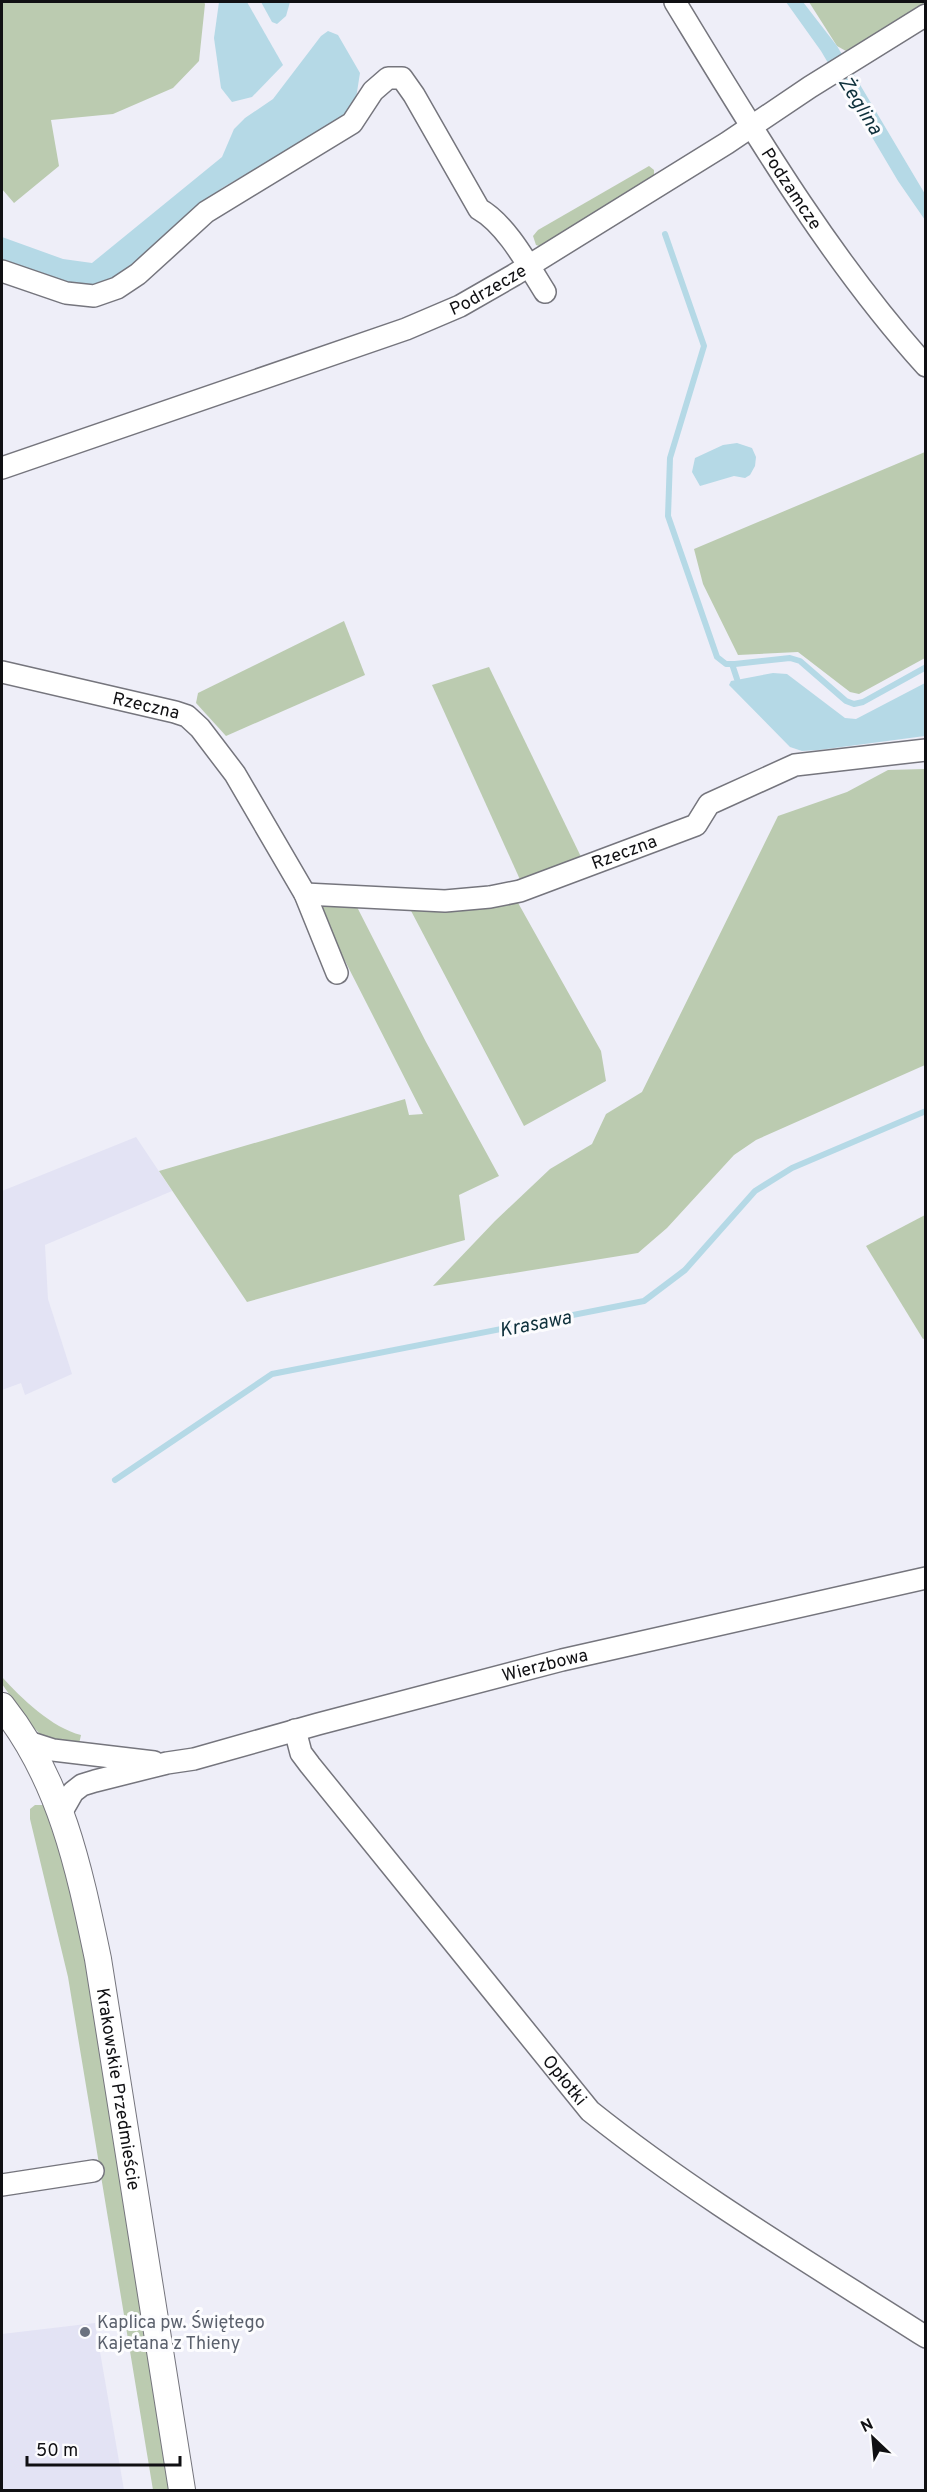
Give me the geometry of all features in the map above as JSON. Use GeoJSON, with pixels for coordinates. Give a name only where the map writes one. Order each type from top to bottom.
{"type":"FeatureCollection","features":[{"type":"Feature","properties":{"kind":"street","name":"Podzamcze"},"geometry":{"type":"LineString","coordinates":[[675,2],[751,127],[857,282],[893,330],[926,366]]}},
{"type":"Feature","properties":{"kind":"street","name":"Podrzecze"},"geometry":{"type":"LineString","coordinates":[[2,468],[406,328],[460,306],[529,266],[926,15]]}},
{"type":"Feature","properties":{"kind":"street"},"geometry":{"type":"LineString","coordinates":[[2,271],[66,293],[94,296],[117,288],[138,274],[206,212],[352,123],[373,91],[388,78],[402,78],[479,209],[491,216],[529,266],[545,292]]}},
{"type":"Feature","properties":{"kind":"street","name":"Rzeczna"},"geometry":{"type":"LineString","coordinates":[[2,672],[187,717],[215,745],[235,774],[305,894],[337,973]]}},
{"type":"Feature","properties":{"kind":"street","name":"Rzeczna"},"geometry":{"type":"LineString","coordinates":[[305,894],[445,901],[490,897],[520,891],[696,825],[709,804],[795,765],[926,750]]}},
{"type":"Feature","properties":{"kind":"street","name":"Wierzbowa"},"geometry":{"type":"LineString","coordinates":[[61,1813],[73,1792],[82,1785],[167,1763],[194,1759],[562,1660],[926,1578]]}},
{"type":"Feature","properties":{"kind":"street","name":"Krakowskie Przedmieście"},"geometry":{"type":"LineString","coordinates":[[2,1706],[25,1741],[61,1813],[81,1874],[98,1959],[182,2490]]}},
{"type":"Feature","properties":{"kind":"street","name":"Opłotki"},"geometry":{"type":"LineString","coordinates":[[295,1730],[301,1753],[309,1765],[590,2111],[635,2147],[701,2193],[926,2337]]}},
{"type":"Feature","properties":{"kind":"street","name":"Wierzbowa"},"geometry":{"type":"LineString","coordinates":[[25,1741],[53,1750],[167,1763]]}},
{"type":"Feature","properties":{"kind":"street"},"geometry":{"type":"LineString","coordinates":[[2,2185],[93,2171]]}},
{"type":"Feature","properties":{"kind":"shaded area"},"geometry":{"type":"Polygon","coordinates":[[[136,1137],[172,1191],[45,1245],[48,1299],[72,1374],[25,1395],[21,1383],[2,1390],[2,1191],[136,1137]]]}},
{"type":"Feature","properties":{"kind":"shaded area"},"geometry":{"type":"Polygon","coordinates":[[[95,2323],[124,2490],[2,2490],[2,2334],[95,2323]]]}},
{"type":"Feature","properties":{"kind":"green space"},"geometry":{"type":"Polygon","coordinates":[[[2,2],[204,2],[199,61],[173,88],[113,114],[51,120],[59,166],[14,203],[2,189],[2,2]]]}},
{"type":"Feature","properties":{"kind":"green space"},"geometry":{"type":"Polygon","coordinates":[[[809,2],[926,2],[846,51],[837,46],[809,2]]]}},
{"type":"Feature","properties":{"kind":"green space"},"geometry":{"type":"Polygon","coordinates":[[[649,166],[654,170],[654,177],[542,247],[536,245],[533,236],[538,230],[649,166]]]}},
{"type":"Feature","properties":{"kind":"green space"},"geometry":{"type":"Polygon","coordinates":[[[925,452],[925,658],[859,694],[850,692],[798,652],[738,655],[703,584],[694,549],[925,452]]]}},
{"type":"Feature","properties":{"kind":"green space"},"geometry":{"type":"Polygon","coordinates":[[[344,621],[365,675],[226,736],[196,703],[198,693],[344,621]]]}},
{"type":"Feature","properties":{"kind":"green space"},"geometry":{"type":"Polygon","coordinates":[[[489,667],[584,863],[522,884],[432,685],[489,667]]]}},
{"type":"Feature","properties":{"kind":"green space"},"geometry":{"type":"Polygon","coordinates":[[[925,769],[925,1065],[756,1140],[734,1155],[667,1228],[638,1253],[433,1286],[495,1221],[550,1169],[592,1144],[606,1114],[642,1092],[778,816],[847,792],[888,770],[925,769]]]}},
{"type":"Feature","properties":{"kind":"green space"},"geometry":{"type":"Polygon","coordinates":[[[517,901],[601,1051],[606,1081],[524,1126],[409,907],[462,910],[517,901]]]}},
{"type":"Feature","properties":{"kind":"green space"},"geometry":{"type":"Polygon","coordinates":[[[315,902],[357,907],[426,1042],[499,1176],[459,1195],[465,1240],[247,1302],[159,1171],[405,1099],[409,1115],[423,1114],[315,902]]]}},
{"type":"Feature","properties":{"kind":"green space"},"geometry":{"type":"Polygon","coordinates":[[[925,1215],[926,1338],[923,1339],[866,1246],[925,1215]]]}},
{"type":"Feature","properties":{"kind":"green space"},"geometry":{"type":"Polygon","coordinates":[[[2,1677],[48,1719],[81,1735],[79,1744],[49,1739],[41,1735],[30,1724],[2,1684],[2,1677]]]}},
{"type":"Feature","properties":{"kind":"green space"},"geometry":{"type":"Polygon","coordinates":[[[35,1805],[43,1805],[57,1839],[79,1924],[169,2490],[153,2490],[68,1977],[30,1819],[30,1809],[35,1805]]]}},
{"type":"Feature","properties":{"kind":"water"},"geometry":{"type":"Polygon","coordinates":[[[219,2],[247,2],[283,65],[252,97],[232,102],[221,88],[214,38],[219,2]]]}},
{"type":"Feature","properties":{"kind":"water"},"geometry":{"type":"Polygon","coordinates":[[[261,2],[290,2],[286,16],[277,24],[272,22],[261,2]]]}},
{"type":"Feature","properties":{"kind":"water","name":"Żeglina"},"geometry":{"type":"Polygon","coordinates":[[[786,2],[803,2],[837,46],[925,194],[925,220],[898,181],[821,51],[786,2]]]}},
{"type":"Feature","properties":{"kind":"water"},"geometry":{"type":"Polygon","coordinates":[[[328,31],[338,35],[360,73],[354,111],[222,188],[122,274],[100,285],[72,283],[2,260],[2,237],[63,259],[92,263],[222,157],[234,129],[245,118],[273,99],[321,36],[328,31]]]}},
{"type":"Feature","properties":{"kind":"water"},"geometry":{"type":"Polygon","coordinates":[[[737,443],[752,448],[756,457],[755,466],[750,475],[745,478],[734,476],[700,486],[692,472],[695,458],[723,445],[737,443]]]}},
{"type":"Feature","properties":{"kind":"water"},"geometry":{"type":"Polygon","coordinates":[[[773,673],[787,674],[845,718],[856,719],[925,683],[925,736],[819,750],[802,751],[790,747],[729,685],[731,681],[773,673]]]}},
{"type":"Feature","properties":{"kind":"waterway"},"geometry":{"type":"LineString","coordinates":[[665,234],[704,346],[670,458],[668,516],[717,657],[726,664],[790,658],[800,661],[846,701],[854,704],[863,702],[926,667]]}},
{"type":"Feature","properties":{"kind":"waterway"},"geometry":{"type":"LineString","coordinates":[[732,664],[737,679]]}},
{"type":"Feature","properties":{"kind":"waterway","name":"Krasawa"},"geometry":{"type":"LineString","coordinates":[[115,1480],[272,1374],[644,1301],[685,1270],[755,1191],[792,1168],[926,1111]]}},
{"type":"Feature","properties":{"kind":"place","name":"Kaplica pw. Świętego Kajetana z Thieny"},"geometry":{"type":"Point","coordinates":[85,2332]}}]}
